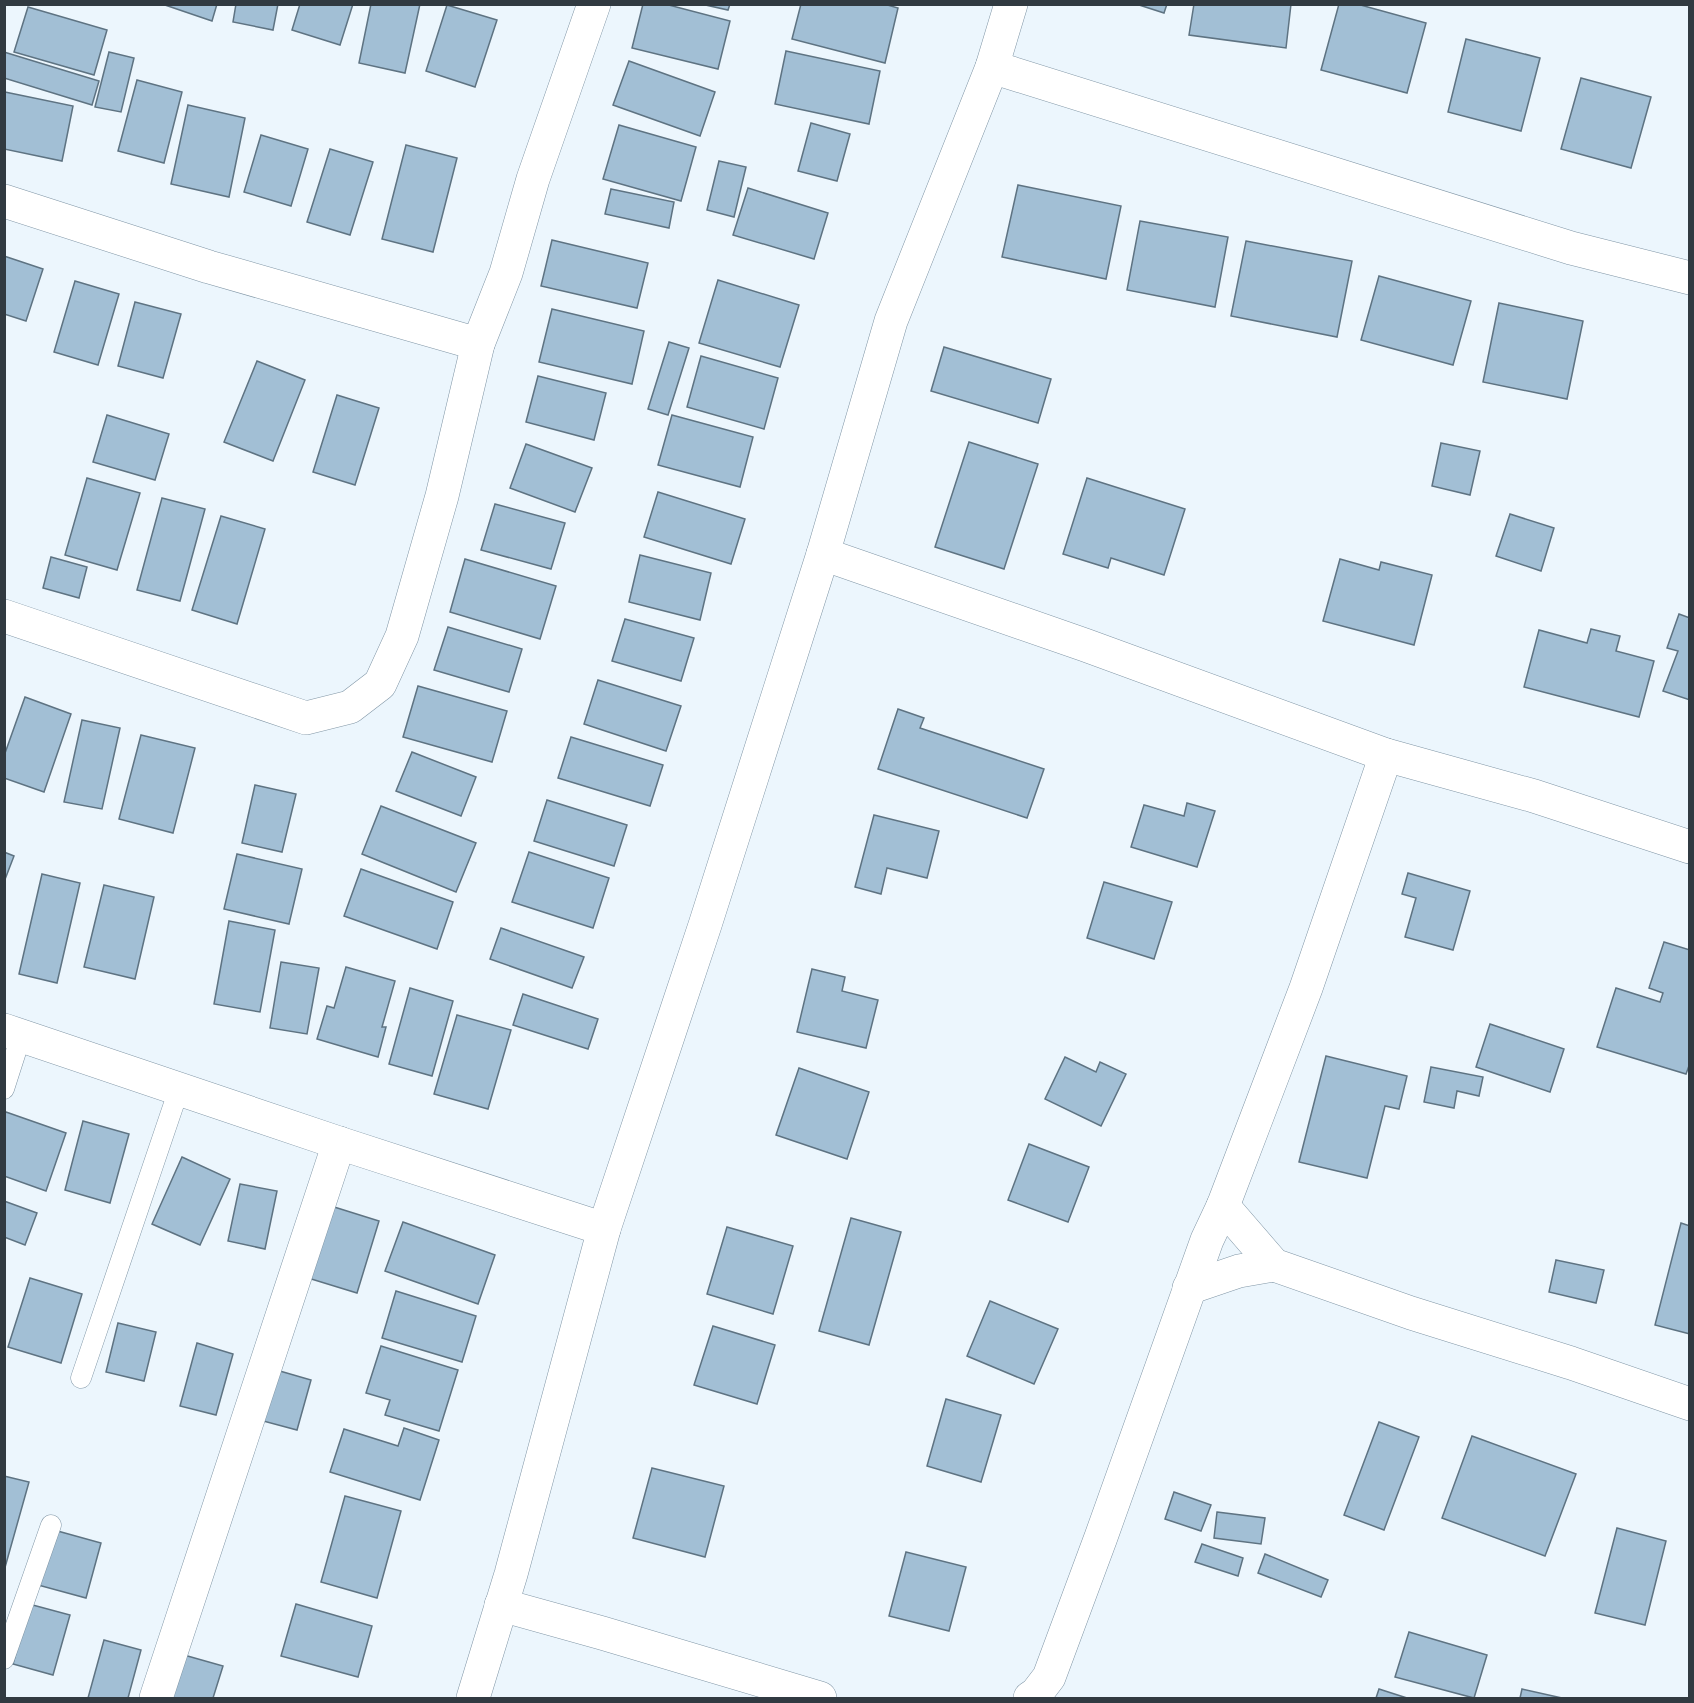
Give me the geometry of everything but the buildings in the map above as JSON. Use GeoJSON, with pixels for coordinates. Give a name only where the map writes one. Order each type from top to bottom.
{"type":"FeatureCollection","features":[{"type":"Feature","properties":{"kind":"street"},"geometry":{"type":"LineString","coordinates":[[4,616],[306,718],[350,707],[380,684],[402,636],[441,496],[478,344],[506,273],[533,179],[594,4]]}},
{"type":"Feature","properties":{"kind":"street"},"geometry":{"type":"LineString","coordinates":[[473,1698],[514,1562],[604,1229],[705,925],[823,554],[891,321],[992,67],[1011,4]]}},
{"type":"Feature","properties":{"kind":"street"},"geometry":{"type":"LineString","coordinates":[[992,67],[1570,248],[1689,278]]}},
{"type":"Feature","properties":{"kind":"street"},"geometry":{"type":"LineString","coordinates":[[4,201],[209,267],[478,344]]}},
{"type":"Feature","properties":{"kind":"street"},"geometry":{"type":"LineString","coordinates":[[823,554],[1075,641],[1386,755],[1534,796],[1689,847]]}},
{"type":"Feature","properties":{"kind":"street"},"geometry":{"type":"LineString","coordinates":[[1030,1698],[1049,1677],[1190,1288],[1306,988],[1386,755]]}},
{"type":"Feature","properties":{"kind":"street"},"geometry":{"type":"LineString","coordinates":[[13,1033],[604,1229]]}},
{"type":"Feature","properties":{"kind":"street"},"geometry":{"type":"LineString","coordinates":[[156,1698],[339,1143]]}},
{"type":"Feature","properties":{"kind":"street"},"geometry":{"type":"LineString","coordinates":[[1223,1206],[1274,1264],[1411,1313],[1571,1363],[1689,1404]]}},
{"type":"Feature","properties":{"kind":"street"},"geometry":{"type":"LineString","coordinates":[[1190,1288],[1239,1271],[1274,1264]]}},
{"type":"Feature","properties":{"kind":"street"},"geometry":{"type":"LineString","coordinates":[[501,1605],[820,1698]]}},
{"type":"Feature","properties":{"kind":"lane"},"geometry":{"type":"LineString","coordinates":[[4,1089],[13,1033]]}},
{"type":"Feature","properties":{"kind":"lane"},"geometry":{"type":"LineString","coordinates":[[81,1377],[179,1089]]}},
{"type":"Feature","properties":{"kind":"lane"},"geometry":{"type":"LineString","coordinates":[[4,1659],[51,1525]]}}]}
